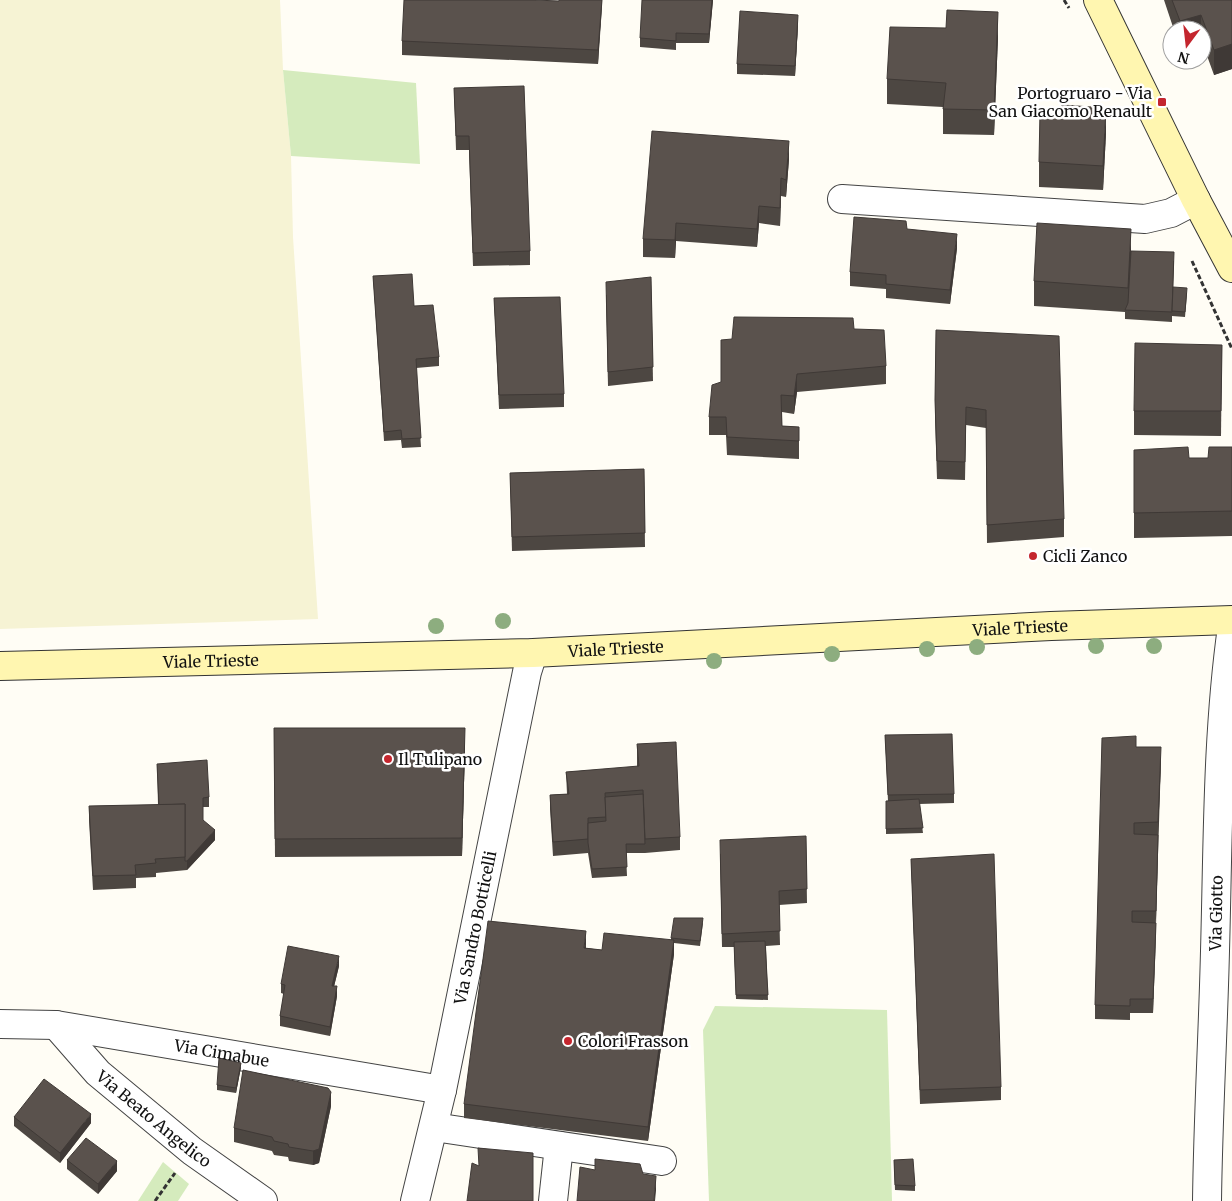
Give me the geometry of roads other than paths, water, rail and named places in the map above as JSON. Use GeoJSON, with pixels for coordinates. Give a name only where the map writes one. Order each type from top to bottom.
{"type":"FeatureCollection","features":[{"type":"Feature","properties":{"kind":"main road"},"geometry":{"type":"LineString","coordinates":[[1098,0],[1196,200],[1230,260]]}},
{"type":"Feature","properties":{"kind":"main road","name":"Viale Trieste"},"geometry":{"type":"LineString","coordinates":[[0,666],[533,653],[1051,626],[1232,620]]}},
{"type":"Feature","properties":{"kind":"street"},"geometry":{"type":"LineString","coordinates":[[842,199],[1145,219],[1171,213],[1196,200]]}},
{"type":"Feature","properties":{"kind":"street","name":"Via Giotto"},"geometry":{"type":"LineString","coordinates":[[1207,1201],[1220,739],[1232,627]]}},
{"type":"Feature","properties":{"kind":"street","name":"Via Sandro Botticelli"},"geometry":{"type":"LineString","coordinates":[[415,1201],[434,1128],[527,672],[533,653]]}},
{"type":"Feature","properties":{"kind":"street","name":"Via Cimabue"},"geometry":{"type":"LineString","coordinates":[[0,1024],[56,1025],[442,1090]]}},
{"type":"Feature","properties":{"kind":"street","name":"Via Beato Angelico"},"geometry":{"type":"LineString","coordinates":[[56,1025],[98,1073],[192,1151],[263,1201]]}},
{"type":"Feature","properties":{"kind":"street"},"geometry":{"type":"LineString","coordinates":[[434,1128],[662,1162]]}},
{"type":"Feature","properties":{"kind":"street"},"geometry":{"type":"LineString","coordinates":[[553,1201],[559,1146]]}},
{"type":"Feature","properties":{"kind":"place","name":"Portogruaro - Via San Giacomo Renault"},"geometry":{"type":"Point","coordinates":[1162,102]}},
{"type":"Feature","properties":{"kind":"place","name":"Cicli Zanco"},"geometry":{"type":"Point","coordinates":[1033,556]}},
{"type":"Feature","properties":{"kind":"place","name":"Il Tulipano"},"geometry":{"type":"Point","coordinates":[388,759]}},
{"type":"Feature","properties":{"kind":"place","name":"Colori Frasson"},"geometry":{"type":"Point","coordinates":[568,1041]}}]}
